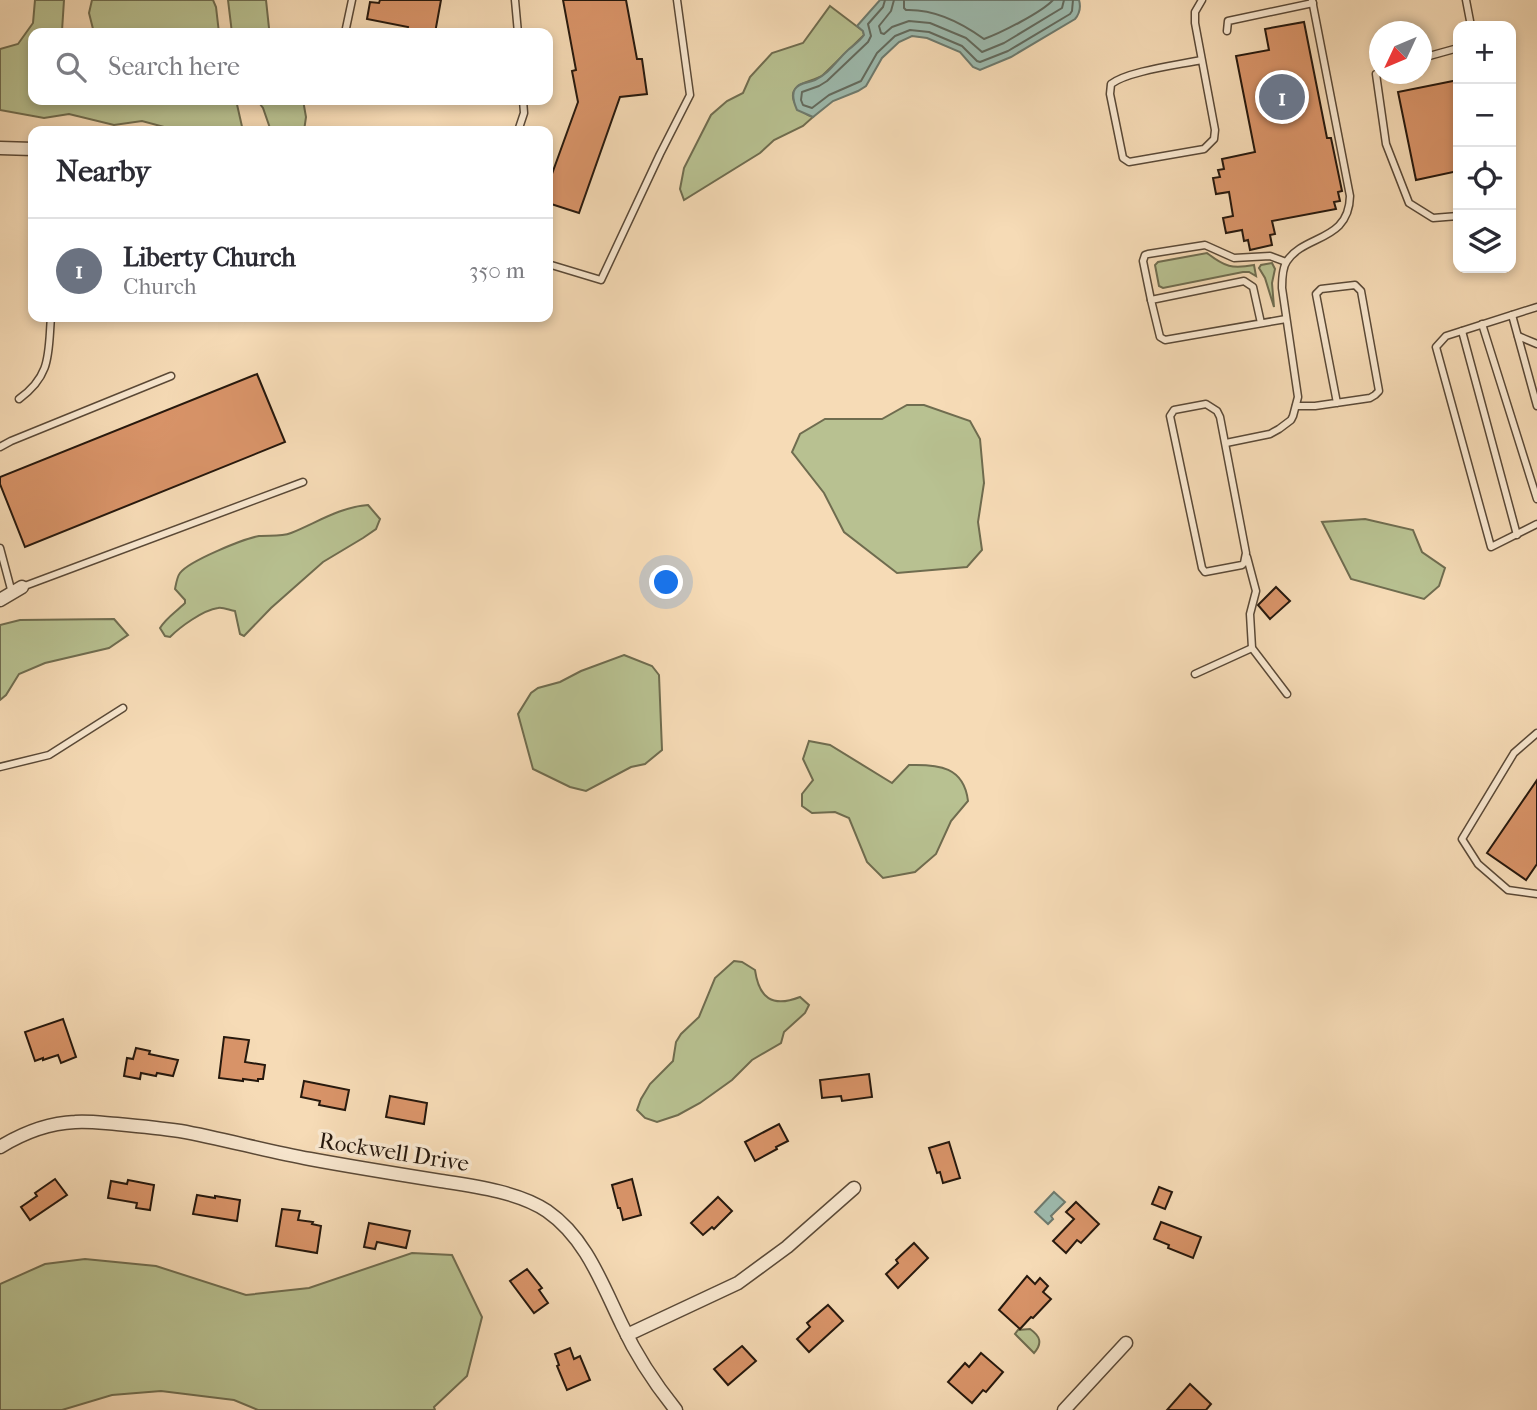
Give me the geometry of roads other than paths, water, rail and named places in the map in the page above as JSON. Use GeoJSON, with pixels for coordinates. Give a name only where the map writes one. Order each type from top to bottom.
{"type":"FeatureCollection","features":[{"type":"Feature","properties":{"kind":"street"},"geometry":{"type":"LineString","coordinates":[[0,148],[28,149]]}},
{"type":"Feature","properties":{"kind":"street"},"geometry":{"type":"LineString","coordinates":[[0,600],[17,590]]}},
{"type":"Feature","properties":{"kind":"street","name":"Rockwell Drive"},"geometry":{"type":"LineString","coordinates":[[0,1147],[24,1133],[55,1124],[86,1122],[146,1126],[310,1159],[484,1188],[520,1199],[548,1212],[576,1239],[595,1267],[627,1335],[655,1383],[676,1410]]}},
{"type":"Feature","properties":{"kind":"street"},"geometry":{"type":"LineString","coordinates":[[627,1335],[738,1283],[787,1247],[854,1188]]}},
{"type":"Feature","properties":{"kind":"street"},"geometry":{"type":"LineString","coordinates":[[1064,1410],[1126,1343]]}},
{"type":"Feature","properties":{"kind":"lane"},"geometry":{"type":"LineString","coordinates":[[346,28],[352,0]]}},
{"type":"Feature","properties":{"kind":"lane"},"geometry":{"type":"LineString","coordinates":[[515,0],[518,28]]}},
{"type":"Feature","properties":{"kind":"lane"},"geometry":{"type":"LineString","coordinates":[[553,266],[601,280],[690,95],[677,0]]}},
{"type":"Feature","properties":{"kind":"lane"},"geometry":{"type":"LineString","coordinates":[[1201,60],[1117,79],[1111,84],[1110,94],[1123,158],[1129,162],[1204,149],[1215,137],[1194,17],[1202,0]]}},
{"type":"Feature","properties":{"kind":"lane"},"geometry":{"type":"LineString","coordinates":[[1466,0],[1470,21]]}},
{"type":"Feature","properties":{"kind":"lane"},"geometry":{"type":"LineString","coordinates":[[1226,443],[1275,432],[1291,420],[1298,397],[1282,280],[1286,262],[1299,250],[1334,230],[1344,219],[1350,205],[1312,2],[1228,21],[1227,31]]}},
{"type":"Feature","properties":{"kind":"lane"},"geometry":{"type":"LineString","coordinates":[[1432,55],[1453,49]]}},
{"type":"Feature","properties":{"kind":"lane"},"geometry":{"type":"LineString","coordinates":[[1377,84],[1386,144],[1409,202],[1433,218],[1453,216]]}},
{"type":"Feature","properties":{"kind":"lane"},"geometry":{"type":"LineString","coordinates":[[520,126],[523,105]]}},
{"type":"Feature","properties":{"kind":"lane"},"geometry":{"type":"LineString","coordinates":[[1286,262],[1270,256],[1234,258],[1205,244],[1148,254],[1143,261],[1159,332],[1164,340],[1286,319]]}},
{"type":"Feature","properties":{"kind":"lane"},"geometry":{"type":"LineString","coordinates":[[1151,300],[1244,281],[1253,287],[1261,323]]}},
{"type":"Feature","properties":{"kind":"lane"},"geometry":{"type":"LineString","coordinates":[[1296,406],[1315,406],[1370,398],[1379,391],[1361,291],[1355,285],[1321,289],[1316,294],[1337,402]]}},
{"type":"Feature","properties":{"kind":"lane"},"geometry":{"type":"LineString","coordinates":[[1537,307],[1446,336],[1436,346],[1492,547],[1537,524]]}},
{"type":"Feature","properties":{"kind":"lane"},"geometry":{"type":"LineString","coordinates":[[1512,315],[1537,406]]}},
{"type":"Feature","properties":{"kind":"lane"},"geometry":{"type":"LineString","coordinates":[[19,399],[31,390],[43,374],[48,361],[51,322]]}},
{"type":"Feature","properties":{"kind":"lane"},"geometry":{"type":"LineString","coordinates":[[1482,324],[1537,499]]}},
{"type":"Feature","properties":{"kind":"lane"},"geometry":{"type":"LineString","coordinates":[[1462,331],[1517,535]]}},
{"type":"Feature","properties":{"kind":"lane"},"geometry":{"type":"LineString","coordinates":[[1518,336],[1537,344]]}},
{"type":"Feature","properties":{"kind":"lane"},"geometry":{"type":"LineString","coordinates":[[0,447],[171,376]]}},
{"type":"Feature","properties":{"kind":"lane"},"geometry":{"type":"LineString","coordinates":[[1246,556],[1241,566],[1206,572],[1203,570],[1171,413],[1174,410],[1206,404],[1220,416],[1246,556],[1256,591],[1250,614],[1252,648],[1287,694]]}},
{"type":"Feature","properties":{"kind":"lane"},"geometry":{"type":"LineString","coordinates":[[0,548],[17,590],[303,482]]}},
{"type":"Feature","properties":{"kind":"lane"},"geometry":{"type":"LineString","coordinates":[[1195,674],[1252,648]]}},
{"type":"Feature","properties":{"kind":"lane"},"geometry":{"type":"LineString","coordinates":[[0,767],[48,755],[123,708]]}},
{"type":"Feature","properties":{"kind":"lane"},"geometry":{"type":"LineString","coordinates":[[1537,733],[1514,753],[1462,839],[1478,864],[1508,890],[1537,894]]}},
{"type":"Feature","properties":{"kind":"water"},"geometry":{"type":"Polygon","coordinates":[[[880,0],[1079,0],[1080,8],[1075,19],[1011,57],[980,70],[973,67],[960,52],[927,38],[912,36],[899,42],[882,58],[866,86],[833,101],[813,117],[797,110],[793,96],[795,89],[825,74],[861,39],[863,31],[857,26],[880,0]]]}},
{"type":"Feature","properties":{"kind":"water"},"geometry":{"type":"Polygon","coordinates":[[[1054,1192],[1065,1202],[1051,1216],[1053,1219],[1048,1224],[1035,1212],[1054,1192]]]}},
{"type":"Feature","properties":{"kind":"place","name":"Liberty Church"},"geometry":{"type":"Point","coordinates":[1282,97]}}]}
